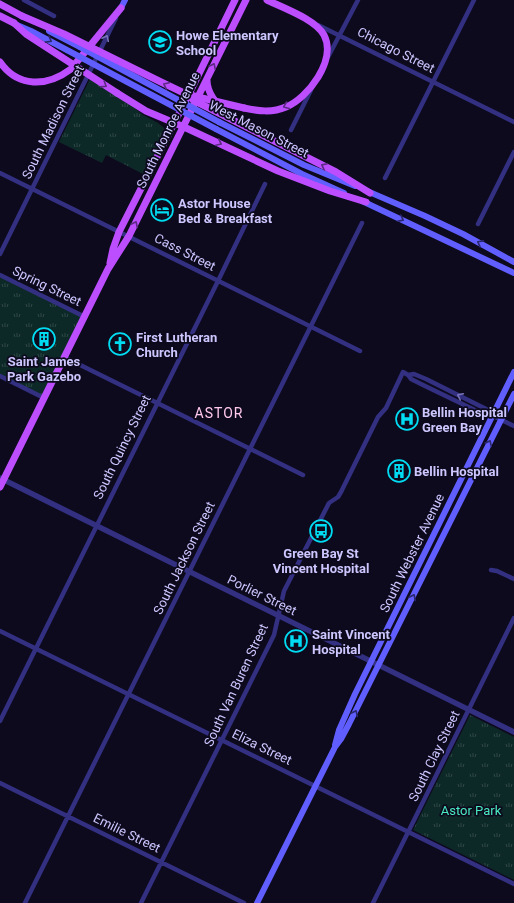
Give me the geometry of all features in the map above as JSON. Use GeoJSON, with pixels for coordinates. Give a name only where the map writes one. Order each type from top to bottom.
{"type":"FeatureCollection","features":[{"type":"Feature","properties":{"kind":"main road","name":"South Madison Street"},"geometry":{"type":"LineString","coordinates":[[121,8],[125,0]]}},
{"type":"Feature","properties":{"kind":"main road","name":"South Monroe Avenue"},"geometry":{"type":"LineString","coordinates":[[108,269],[119,232],[235,0]]}},
{"type":"Feature","properties":{"kind":"main road","name":"South Monroe Avenue"},"geometry":{"type":"LineString","coordinates":[[0,487],[2,479],[108,269],[129,236],[246,0]]}},
{"type":"Feature","properties":{"kind":"main road","name":"Chicago Street"},"geometry":{"type":"LineString","coordinates":[[267,0],[311,22]]}},
{"type":"Feature","properties":{"kind":"main road","name":"West Mason Street"},"geometry":{"type":"LineString","coordinates":[[0,4],[280,154],[425,216],[514,262]]}},
{"type":"Feature","properties":{"kind":"main road"},"geometry":{"type":"LineString","coordinates":[[0,62],[8,71],[18,78],[27,81],[47,82],[63,76],[71,69],[121,8]]}},
{"type":"Feature","properties":{"kind":"main road","name":"West Mason Street"},"geometry":{"type":"LineString","coordinates":[[0,16],[31,30],[302,174],[366,202],[514,273]]}},
{"type":"Feature","properties":{"kind":"main road"},"geometry":{"type":"LineString","coordinates":[[22,16],[64,34],[174,89],[195,96],[258,111],[267,111],[295,103],[316,81],[326,62],[327,54],[325,38],[311,22]]}},
{"type":"Feature","properties":{"kind":"main road"},"geometry":{"type":"LineString","coordinates":[[14,23],[26,34],[141,108],[278,171],[330,191],[366,202]]}},
{"type":"Feature","properties":{"kind":"main road"},"geometry":{"type":"LineString","coordinates":[[207,80],[208,89],[219,106],[228,114],[251,128]]}},
{"type":"Feature","properties":{"kind":"main road"},"geometry":{"type":"LineString","coordinates":[[187,97],[336,172],[370,193]]}},
{"type":"Feature","properties":{"kind":"main road","name":"South Webster Avenue"},"geometry":{"type":"LineString","coordinates":[[335,747],[336,737],[354,694],[514,372]]}},
{"type":"Feature","properties":{"kind":"main road","name":"South Webster Avenue"},"geometry":{"type":"LineString","coordinates":[[258,903],[335,747],[349,724],[514,394]]}},
{"type":"Feature","properties":{"kind":"street"},"geometry":{"type":"LineString","coordinates":[[24,0],[54,16]]}},
{"type":"Feature","properties":{"kind":"street"},"geometry":{"type":"LineString","coordinates":[[326,62],[358,0]]}},
{"type":"Feature","properties":{"kind":"street"},"geometry":{"type":"LineString","coordinates":[[385,178],[474,0]]}},
{"type":"Feature","properties":{"kind":"street","name":"South Madison Street"},"geometry":{"type":"LineString","coordinates":[[0,254],[121,8]]}},
{"type":"Feature","properties":{"kind":"street","name":"Chicago Street"},"geometry":{"type":"LineString","coordinates":[[311,22],[514,122]]}},
{"type":"Feature","properties":{"kind":"street"},"geometry":{"type":"LineString","coordinates":[[291,130],[316,81]]}},
{"type":"Feature","properties":{"kind":"street"},"geometry":{"type":"LineString","coordinates":[[478,224],[514,152]]}},
{"type":"Feature","properties":{"kind":"street","name":"Cass Street"},"geometry":{"type":"LineString","coordinates":[[0,173],[360,351]]}},
{"type":"Feature","properties":{"kind":"street","name":"South Quincy Street"},"geometry":{"type":"LineString","coordinates":[[0,721],[265,184]]}},
{"type":"Feature","properties":{"kind":"street","name":"South Jackson Street"},"geometry":{"type":"LineString","coordinates":[[25,903],[362,223]]}},
{"type":"Feature","properties":{"kind":"street","name":"Spring Street"},"geometry":{"type":"LineString","coordinates":[[0,275],[85,317]]}},
{"type":"Feature","properties":{"kind":"street"},"geometry":{"type":"LineString","coordinates":[[64,357],[303,474]]}},
{"type":"Feature","properties":{"kind":"street","name":"South Van Buren Street"},"geometry":{"type":"LineString","coordinates":[[141,903],[274,635],[284,591],[329,503],[338,497],[341,492],[378,417],[386,408],[406,374],[411,379],[437,392],[493,416]]}},
{"type":"Feature","properties":{"kind":"street"},"geometry":{"type":"LineString","coordinates":[[0,376],[44,398]]}},
{"type":"Feature","properties":{"kind":"street"},"geometry":{"type":"LineString","coordinates":[[493,416],[514,426]]}},
{"type":"Feature","properties":{"kind":"street","name":"Porlier Street"},"geometry":{"type":"LineString","coordinates":[[2,479],[514,732]]}},
{"type":"Feature","properties":{"kind":"street"},"geometry":{"type":"LineString","coordinates":[[491,570],[498,571],[514,579]]}},
{"type":"Feature","properties":{"kind":"street","name":"South Clay Street"},"geometry":{"type":"LineString","coordinates":[[373,903],[514,618]]}},
{"type":"Feature","properties":{"kind":"street","name":"Eliza Street"},"geometry":{"type":"LineString","coordinates":[[0,630],[514,884]]}},
{"type":"Feature","properties":{"kind":"street","name":"Emilie Street"},"geometry":{"type":"LineString","coordinates":[[0,783],[244,903]]}},
{"type":"Feature","properties":{"kind":"green space"},"geometry":{"type":"Polygon","coordinates":[[[90,79],[127,102],[143,115],[164,128],[165,135],[145,175],[106,155],[102,163],[59,142],[90,79]]]}},
{"type":"Feature","properties":{"kind":"green space"},"geometry":{"type":"Polygon","coordinates":[[[0,275],[85,317],[44,398],[0,376],[0,275]]]}},
{"type":"Feature","properties":{"kind":"green space","name":"Astor Park"},"geometry":{"type":"Polygon","coordinates":[[[470,715],[514,737],[514,880],[413,830],[470,715]]]}},
{"type":"Feature","properties":{"kind":"place","name":"Howe Elementary School"},"geometry":{"type":"Point","coordinates":[160,42]}},
{"type":"Feature","properties":{"kind":"place","name":"Astor House Bed & Breakfast"},"geometry":{"type":"Point","coordinates":[162,210]}},
{"type":"Feature","properties":{"kind":"place","name":"Saint James Park Gazebo"},"geometry":{"type":"Point","coordinates":[44,339]}},
{"type":"Feature","properties":{"kind":"place","name":"First Lutheran Church"},"geometry":{"type":"Point","coordinates":[120,344]}},
{"type":"Feature","properties":{"kind":"place","name":"Bellin Hospital Green Bay"},"geometry":{"type":"Point","coordinates":[407,419]}},
{"type":"Feature","properties":{"kind":"place","name":"Bellin Hospital"},"geometry":{"type":"Point","coordinates":[399,471]}},
{"type":"Feature","properties":{"kind":"place","name":"Green Bay St Vincent Hospital"},"geometry":{"type":"Point","coordinates":[321,531]}},
{"type":"Feature","properties":{"kind":"place","name":"Saint Vincent Hospital"},"geometry":{"type":"Point","coordinates":[296,641]}},
{"type":"Feature","properties":{"kind":"district","name":"ASTOR"},"geometry":{"type":"Point","coordinates":[219,413]}}]}
